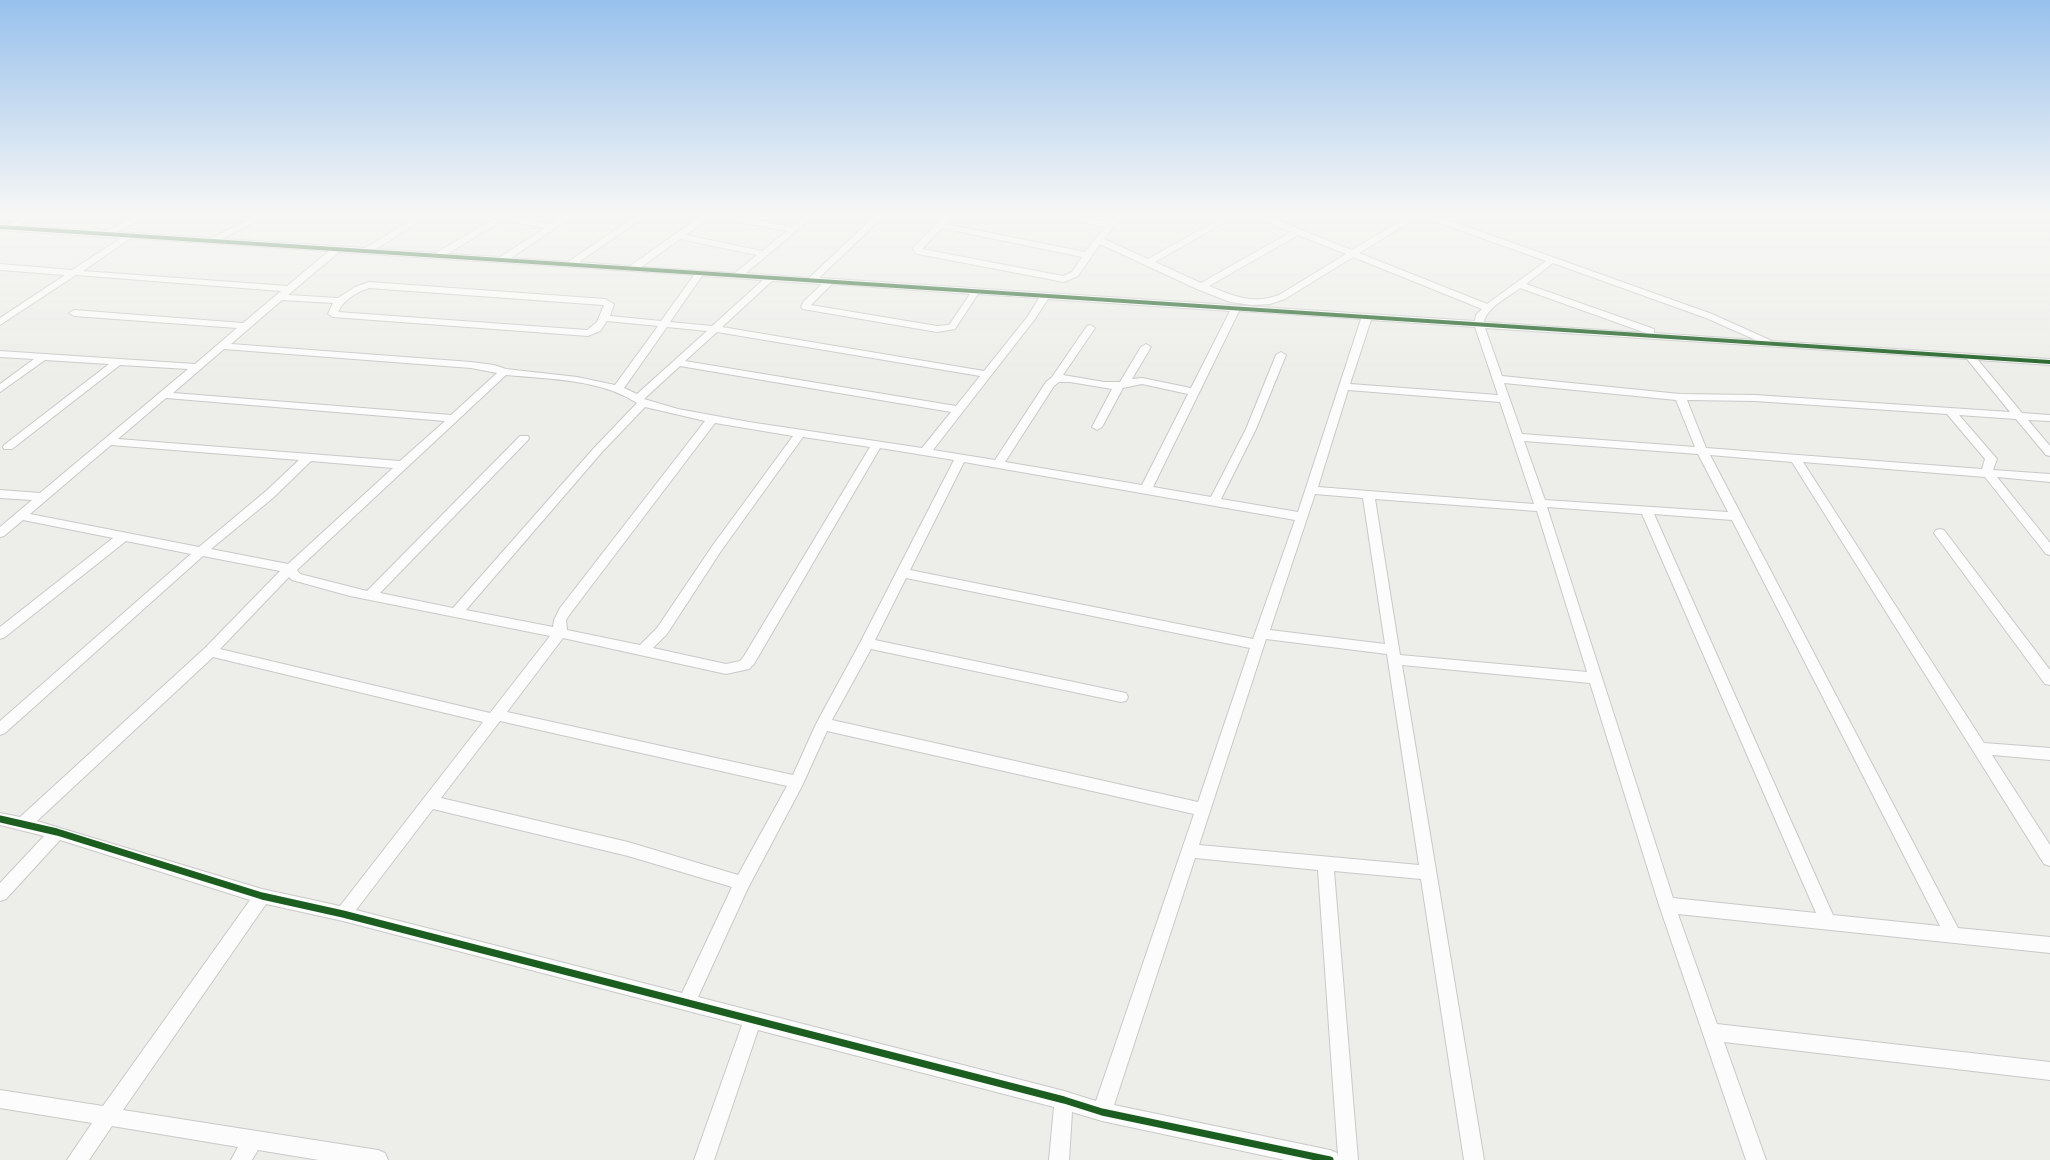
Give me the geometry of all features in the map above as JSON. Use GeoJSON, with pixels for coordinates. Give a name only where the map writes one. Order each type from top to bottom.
{"type":"FeatureCollection","features":[{"type":"Feature","properties":{"kind":"street"},"geometry":{"type":"LineString","coordinates":[[2,267],[289,289]]}},
{"type":"Feature","properties":{"kind":"street"},"geometry":{"type":"LineString","coordinates":[[0,322],[83,267]]}},
{"type":"Feature","properties":{"kind":"street"},"geometry":{"type":"LineString","coordinates":[[0,533],[315,267]]}},
{"type":"Feature","properties":{"kind":"street"},"geometry":{"type":"LineString","coordinates":[[620,267],[1050,296],[1244,306],[1479,325],[2050,362]]}},
{"type":"Feature","properties":{"kind":"street"},"geometry":{"type":"LineString","coordinates":[[737,276],[748,267]]}},
{"type":"Feature","properties":{"kind":"street"},"geometry":{"type":"LineString","coordinates":[[811,280],[825,267]]}},
{"type":"Feature","properties":{"kind":"street"},"geometry":{"type":"LineString","coordinates":[[1000,267],[1056,278],[1070,278]]}},
{"type":"Feature","properties":{"kind":"street"},"geometry":{"type":"LineString","coordinates":[[925,452],[1032,317],[1050,296],[1075,274],[1079,267]]}},
{"type":"Feature","properties":{"kind":"street"},"geometry":{"type":"LineString","coordinates":[[1156,267],[1244,306],[1268,303],[1282,297],[1331,267]]}},
{"type":"Feature","properties":{"kind":"street"},"geometry":{"type":"LineString","coordinates":[[1200,287],[1235,267]]}},
{"type":"Feature","properties":{"kind":"street"},"geometry":{"type":"LineString","coordinates":[[1385,267],[1488,308]]}},
{"type":"Feature","properties":{"kind":"street"},"geometry":{"type":"LineString","coordinates":[[1543,267],[1488,308],[1481,315],[1479,325],[1541,506],[1667,905],[1756,1160]]}},
{"type":"Feature","properties":{"kind":"street"},"geometry":{"type":"LineString","coordinates":[[1569,267],[1709,316],[1772,343]]}},
{"type":"Feature","properties":{"kind":"street"},"geometry":{"type":"LineString","coordinates":[[618,389],[700,273]]}},
{"type":"Feature","properties":{"kind":"street"},"geometry":{"type":"LineString","coordinates":[[456,613],[641,401],[770,278]]}},
{"type":"Feature","properties":{"kind":"street"},"geometry":{"type":"LineString","coordinates":[[829,282],[807,303],[806,307],[937,329],[952,327],[976,291]]}},
{"type":"Feature","properties":{"kind":"street"},"geometry":{"type":"LineString","coordinates":[[369,285],[529,295],[605,302],[608,304],[604,318],[595,330],[588,333],[333,314],[334,308],[353,291],[369,285]]}},
{"type":"Feature","properties":{"kind":"street"},"geometry":{"type":"LineString","coordinates":[[1519,285],[1665,336]]}},
{"type":"Feature","properties":{"kind":"street"},"geometry":{"type":"LineString","coordinates":[[279,297],[341,301]]}},
{"type":"Feature","properties":{"kind":"street"},"geometry":{"type":"LineString","coordinates":[[1144,491],[1195,392],[1244,306]]}},
{"type":"Feature","properties":{"kind":"street"},"geometry":{"type":"LineString","coordinates":[[0,309],[18,310]]}},
{"type":"Feature","properties":{"kind":"street"},"geometry":{"type":"LineString","coordinates":[[74,312],[245,326]]}},
{"type":"Feature","properties":{"kind":"street"},"geometry":{"type":"LineString","coordinates":[[1102,1112],[1259,639],[1311,490],[1367,317]]}},
{"type":"Feature","properties":{"kind":"street"},"geometry":{"type":"LineString","coordinates":[[604,318],[716,329],[986,374]]}},
{"type":"Feature","properties":{"kind":"street"},"geometry":{"type":"LineString","coordinates":[[998,465],[1050,384],[1056,379],[1090,328]]}},
{"type":"Feature","properties":{"kind":"street"},"geometry":{"type":"LineString","coordinates":[[222,346],[471,365],[494,368],[504,372],[609,385],[641,401],[712,419],[876,446],[925,452],[1302,517]]}},
{"type":"Feature","properties":{"kind":"street"},"geometry":{"type":"LineString","coordinates":[[1097,427],[1146,347]]}},
{"type":"Feature","properties":{"kind":"street"},"geometry":{"type":"LineString","coordinates":[[0,354],[197,367]]}},
{"type":"Feature","properties":{"kind":"street"},"geometry":{"type":"LineString","coordinates":[[1214,502],[1251,429],[1281,355]]}},
{"type":"Feature","properties":{"kind":"street"},"geometry":{"type":"LineString","coordinates":[[1969,356],[2017,416],[2050,453]]}},
{"type":"Feature","properties":{"kind":"street"},"geometry":{"type":"LineString","coordinates":[[0,389],[43,357]]}},
{"type":"Feature","properties":{"kind":"street"},"geometry":{"type":"LineString","coordinates":[[8,447],[118,362]]}},
{"type":"Feature","properties":{"kind":"street"},"geometry":{"type":"LineString","coordinates":[[679,363],[958,410]]}},
{"type":"Feature","properties":{"kind":"street"},"geometry":{"type":"LineString","coordinates":[[22,825],[210,651],[290,569],[504,372]]}},
{"type":"Feature","properties":{"kind":"street"},"geometry":{"type":"LineString","coordinates":[[1056,379],[1073,379],[1121,385],[1142,381],[1195,392]]}},
{"type":"Feature","properties":{"kind":"street"},"geometry":{"type":"LineString","coordinates":[[1498,379],[1680,397],[1755,398],[2050,418]]}},
{"type":"Feature","properties":{"kind":"street"},"geometry":{"type":"LineString","coordinates":[[1344,387],[1504,399]]}},
{"type":"Feature","properties":{"kind":"street"},"geometry":{"type":"LineString","coordinates":[[165,395],[452,418]]}},
{"type":"Feature","properties":{"kind":"street"},"geometry":{"type":"LineString","coordinates":[[1680,397],[1702,451],[1953,935]]}},
{"type":"Feature","properties":{"kind":"street"},"geometry":{"type":"LineString","coordinates":[[1951,412],[1991,459],[1988,472]]}},
{"type":"Feature","properties":{"kind":"street"},"geometry":{"type":"LineString","coordinates":[[343,914],[560,633],[560,620],[565,611],[712,419]]}},
{"type":"Feature","properties":{"kind":"street"},"geometry":{"type":"LineString","coordinates":[[642,652],[662,632],[717,548],[800,434]]}},
{"type":"Feature","properties":{"kind":"street"},"geometry":{"type":"LineString","coordinates":[[1516,437],[2050,478]]}},
{"type":"Feature","properties":{"kind":"street"},"geometry":{"type":"LineString","coordinates":[[370,596],[524,438]]}},
{"type":"Feature","properties":{"kind":"street"},"geometry":{"type":"LineString","coordinates":[[109,442],[402,465]]}},
{"type":"Feature","properties":{"kind":"street"},"geometry":{"type":"LineString","coordinates":[[20,516],[199,553],[290,569],[296,577],[370,596],[560,633],[718,669],[732,668],[744,665],[876,446]]}},
{"type":"Feature","properties":{"kind":"street"},"geometry":{"type":"LineString","coordinates":[[0,729],[199,553],[270,494],[307,458]]}},
{"type":"Feature","properties":{"kind":"street"},"geometry":{"type":"LineString","coordinates":[[686,1003],[742,883],[797,782],[823,724],[867,643],[960,458]]}},
{"type":"Feature","properties":{"kind":"street"},"geometry":{"type":"LineString","coordinates":[[1795,458],[2048,854]]}},
{"type":"Feature","properties":{"kind":"street"},"geometry":{"type":"LineString","coordinates":[[1988,472],[2050,551]]}},
{"type":"Feature","properties":{"kind":"street"},"geometry":{"type":"LineString","coordinates":[[1311,490],[1541,506],[1736,516]]}},
{"type":"Feature","properties":{"kind":"street"},"geometry":{"type":"LineString","coordinates":[[0,494],[43,498]]}},
{"type":"Feature","properties":{"kind":"street"},"geometry":{"type":"LineString","coordinates":[[1368,494],[1474,1160]]}},
{"type":"Feature","properties":{"kind":"street"},"geometry":{"type":"LineString","coordinates":[[1646,510],[1828,921]]}},
{"type":"Feature","properties":{"kind":"street"},"geometry":{"type":"LineString","coordinates":[[1940,534],[2050,680]]}},
{"type":"Feature","properties":{"kind":"street"},"geometry":{"type":"LineString","coordinates":[[0,634],[124,536]]}},
{"type":"Feature","properties":{"kind":"street"},"geometry":{"type":"LineString","coordinates":[[901,573],[1259,639],[1595,678]]}},
{"type":"Feature","properties":{"kind":"street"},"geometry":{"type":"LineString","coordinates":[[867,643],[1121,697]]}},
{"type":"Feature","properties":{"kind":"street"},"geometry":{"type":"LineString","coordinates":[[210,651],[494,717],[797,782]]}},
{"type":"Feature","properties":{"kind":"street"},"geometry":{"type":"LineString","coordinates":[[823,724],[1203,810]]}},
{"type":"Feature","properties":{"kind":"street"},"geometry":{"type":"LineString","coordinates":[[1980,748],[2050,754]]}},
{"type":"Feature","properties":{"kind":"street"},"geometry":{"type":"LineString","coordinates":[[430,802],[628,849],[742,883]]}},
{"type":"Feature","properties":{"kind":"street"},"geometry":{"type":"LineString","coordinates":[[0,819],[57,832],[262,896],[343,914],[1064,1100],[1102,1112],[1330,1160]]}},
{"type":"Feature","properties":{"kind":"street"},"geometry":{"type":"LineString","coordinates":[[0,894],[57,832]]}},
{"type":"Feature","properties":{"kind":"street"},"geometry":{"type":"LineString","coordinates":[[1190,851],[1428,873]]}},
{"type":"Feature","properties":{"kind":"street"},"geometry":{"type":"LineString","coordinates":[[1326,864],[1348,1160]]}},
{"type":"Feature","properties":{"kind":"street"},"geometry":{"type":"LineString","coordinates":[[77,1160],[262,896]]}},
{"type":"Feature","properties":{"kind":"street"},"geometry":{"type":"LineString","coordinates":[[1667,905],[2050,945]]}},
{"type":"Feature","properties":{"kind":"street"},"geometry":{"type":"LineString","coordinates":[[704,1160],[753,1020]]}},
{"type":"Feature","properties":{"kind":"street"},"geometry":{"type":"LineString","coordinates":[[1711,1032],[2050,1071]]}},
{"type":"Feature","properties":{"kind":"street"},"geometry":{"type":"LineString","coordinates":[[0,1099],[378,1160]]}},
{"type":"Feature","properties":{"kind":"street"},"geometry":{"type":"LineString","coordinates":[[1059,1160],[1064,1100]]}},
{"type":"Feature","properties":{"kind":"street"},"geometry":{"type":"LineString","coordinates":[[241,1160],[253,1141]]}},
{"type":"Feature","properties":{"kind":"cycle path"},"geometry":{"type":"LineString","coordinates":[[609,267],[2050,362]]}},
{"type":"Feature","properties":{"kind":"cycle path"},"geometry":{"type":"LineString","coordinates":[[0,819],[57,832],[262,896],[343,914],[1064,1100],[1102,1112],[1330,1160]]}}]}
